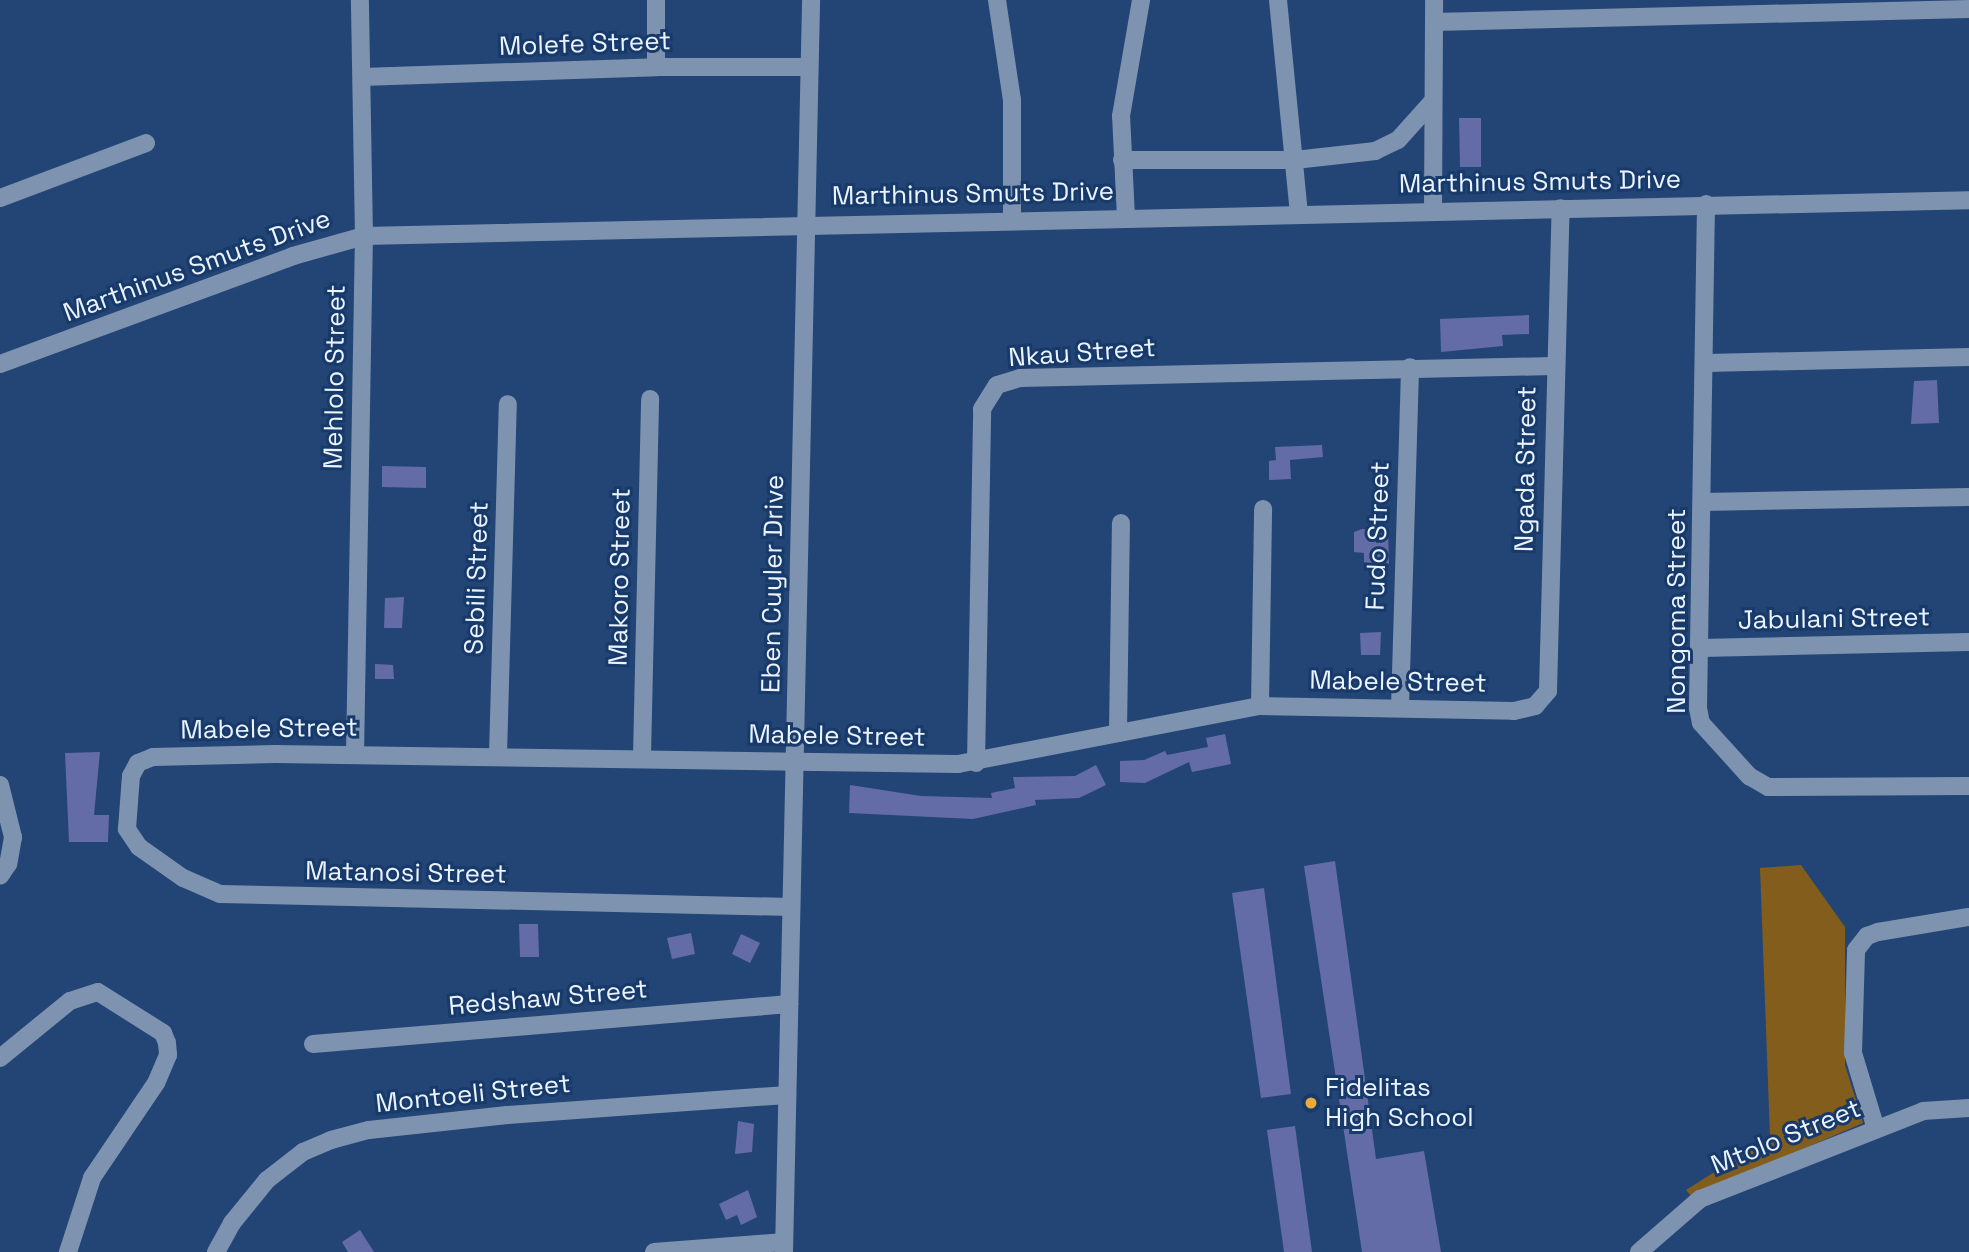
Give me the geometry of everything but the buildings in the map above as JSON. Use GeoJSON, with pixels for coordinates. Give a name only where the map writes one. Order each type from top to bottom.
{"type":"FeatureCollection","features":[{"type":"Feature","properties":{"kind":"street","name":"Mehlolo Street"},"geometry":{"type":"LineString","coordinates":[[355,755],[364,236],[360,0]]}},
{"type":"Feature","properties":{"kind":"street"},"geometry":{"type":"LineString","coordinates":[[656,0],[656,67]]}},
{"type":"Feature","properties":{"kind":"street","name":"Eben Cuyler Drive"},"geometry":{"type":"LineString","coordinates":[[784,1247],[811,0]]}},
{"type":"Feature","properties":{"kind":"street"},"geometry":{"type":"LineString","coordinates":[[997,0],[1012,100],[1013,219]]}},
{"type":"Feature","properties":{"kind":"street"},"geometry":{"type":"LineString","coordinates":[[1126,217],[1122,160],[1123,96],[1141,0]]}},
{"type":"Feature","properties":{"kind":"street"},"geometry":{"type":"LineString","coordinates":[[1278,0],[1299,213]]}},
{"type":"Feature","properties":{"kind":"street"},"geometry":{"type":"LineString","coordinates":[[1433,211],[1434,0]]}},
{"type":"Feature","properties":{"kind":"street"},"geometry":{"type":"LineString","coordinates":[[1434,22],[1620,8],[1802,6],[1969,9]]}},
{"type":"Feature","properties":{"kind":"street","name":"Molefe Street"},"geometry":{"type":"LineString","coordinates":[[362,77],[656,67],[809,67]]}},
{"type":"Feature","properties":{"kind":"street"},"geometry":{"type":"LineString","coordinates":[[1122,160],[1295,160],[1375,151],[1398,139],[1433,101]]}},
{"type":"Feature","properties":{"kind":"street"},"geometry":{"type":"LineString","coordinates":[[0,198],[146,143]]}},
{"type":"Feature","properties":{"kind":"street","name":"Marthinus Smuts Drive"},"geometry":{"type":"LineString","coordinates":[[0,364],[293,256],[364,236],[1013,219],[1969,200]]}},
{"type":"Feature","properties":{"kind":"street","name":"Nongoma Street"},"geometry":{"type":"LineString","coordinates":[[1706,204],[1707,363],[1701,723],[1756,782],[1782,789],[1969,786]]}},
{"type":"Feature","properties":{"kind":"street","name":"Ngada Street"},"geometry":{"type":"LineString","coordinates":[[1514,711],[1535,706],[1548,691],[1554,366],[1561,208]]}},
{"type":"Feature","properties":{"kind":"street"},"geometry":{"type":"LineString","coordinates":[[1707,363],[1969,357]]}},
{"type":"Feature","properties":{"kind":"street","name":"Nkau Street"},"geometry":{"type":"LineString","coordinates":[[976,763],[982,409],[992,389],[1020,378],[1410,367],[1554,366]]}},
{"type":"Feature","properties":{"kind":"street","name":"Fudo Street"},"geometry":{"type":"LineString","coordinates":[[1399,707],[1410,367]]}},
{"type":"Feature","properties":{"kind":"street","name":"Makoro Street"},"geometry":{"type":"LineString","coordinates":[[642,756],[650,399]]}},
{"type":"Feature","properties":{"kind":"street","name":"Sebili Street"},"geometry":{"type":"LineString","coordinates":[[498,755],[508,404]]}},
{"type":"Feature","properties":{"kind":"street"},"geometry":{"type":"LineString","coordinates":[[1703,502],[1969,497]]}},
{"type":"Feature","properties":{"kind":"street"},"geometry":{"type":"LineString","coordinates":[[1260,706],[1263,509]]}},
{"type":"Feature","properties":{"kind":"street"},"geometry":{"type":"LineString","coordinates":[[1118,733],[1121,523]]}},
{"type":"Feature","properties":{"kind":"street","name":"Jabulani Street"},"geometry":{"type":"LineString","coordinates":[[1701,648],[1969,642]]}},
{"type":"Feature","properties":{"kind":"street","name":"Mabele Street"},"geometry":{"type":"LineString","coordinates":[[153,757],[642,756],[796,763],[976,763],[1260,706],[1514,711]]}},
{"type":"Feature","properties":{"kind":"street","name":"Matanosi Street"},"geometry":{"type":"LineString","coordinates":[[153,757],[133,768],[127,829],[152,858],[195,885],[220,894],[791,907]]}},
{"type":"Feature","properties":{"kind":"street"},"geometry":{"type":"LineString","coordinates":[[0,785],[13,837],[8,864],[0,876]]}},
{"type":"Feature","properties":{"kind":"street"},"geometry":{"type":"LineString","coordinates":[[1876,1129],[1853,1053],[1856,950],[1867,936],[1878,932],[1969,916]]}},
{"type":"Feature","properties":{"kind":"street"},"geometry":{"type":"LineString","coordinates":[[0,1058],[70,1001],[98,992],[163,1033],[167,1044],[168,1055],[156,1083],[92,1178],[68,1252]]}},
{"type":"Feature","properties":{"kind":"street","name":"Redshaw Street"},"geometry":{"type":"LineString","coordinates":[[313,1044],[789,1004]]}},
{"type":"Feature","properties":{"kind":"street","name":"Montoeli Street"},"geometry":{"type":"LineString","coordinates":[[216,1252],[232,1223],[267,1181],[303,1152],[331,1140],[369,1130],[507,1115],[786,1095]]}},
{"type":"Feature","properties":{"kind":"street","name":"Mtolo Street"},"geometry":{"type":"LineString","coordinates":[[1639,1252],[1700,1199],[1929,1109],[1969,1108]]}},
{"type":"Feature","properties":{"kind":"street"},"geometry":{"type":"LineString","coordinates":[[654,1252],[784,1247]]}},
{"type":"Feature","properties":{"kind":"shaded area"},"geometry":{"type":"Polygon","coordinates":[[[1801,865],[1845,927],[1845,1065],[1863,1123],[1692,1197],[1686,1190],[1770,1137],[1760,868],[1801,865]]]}},
{"type":"Feature","properties":{"kind":"place","name":"Fidelitas High School"},"geometry":{"type":"Point","coordinates":[1311,1103]}}]}
